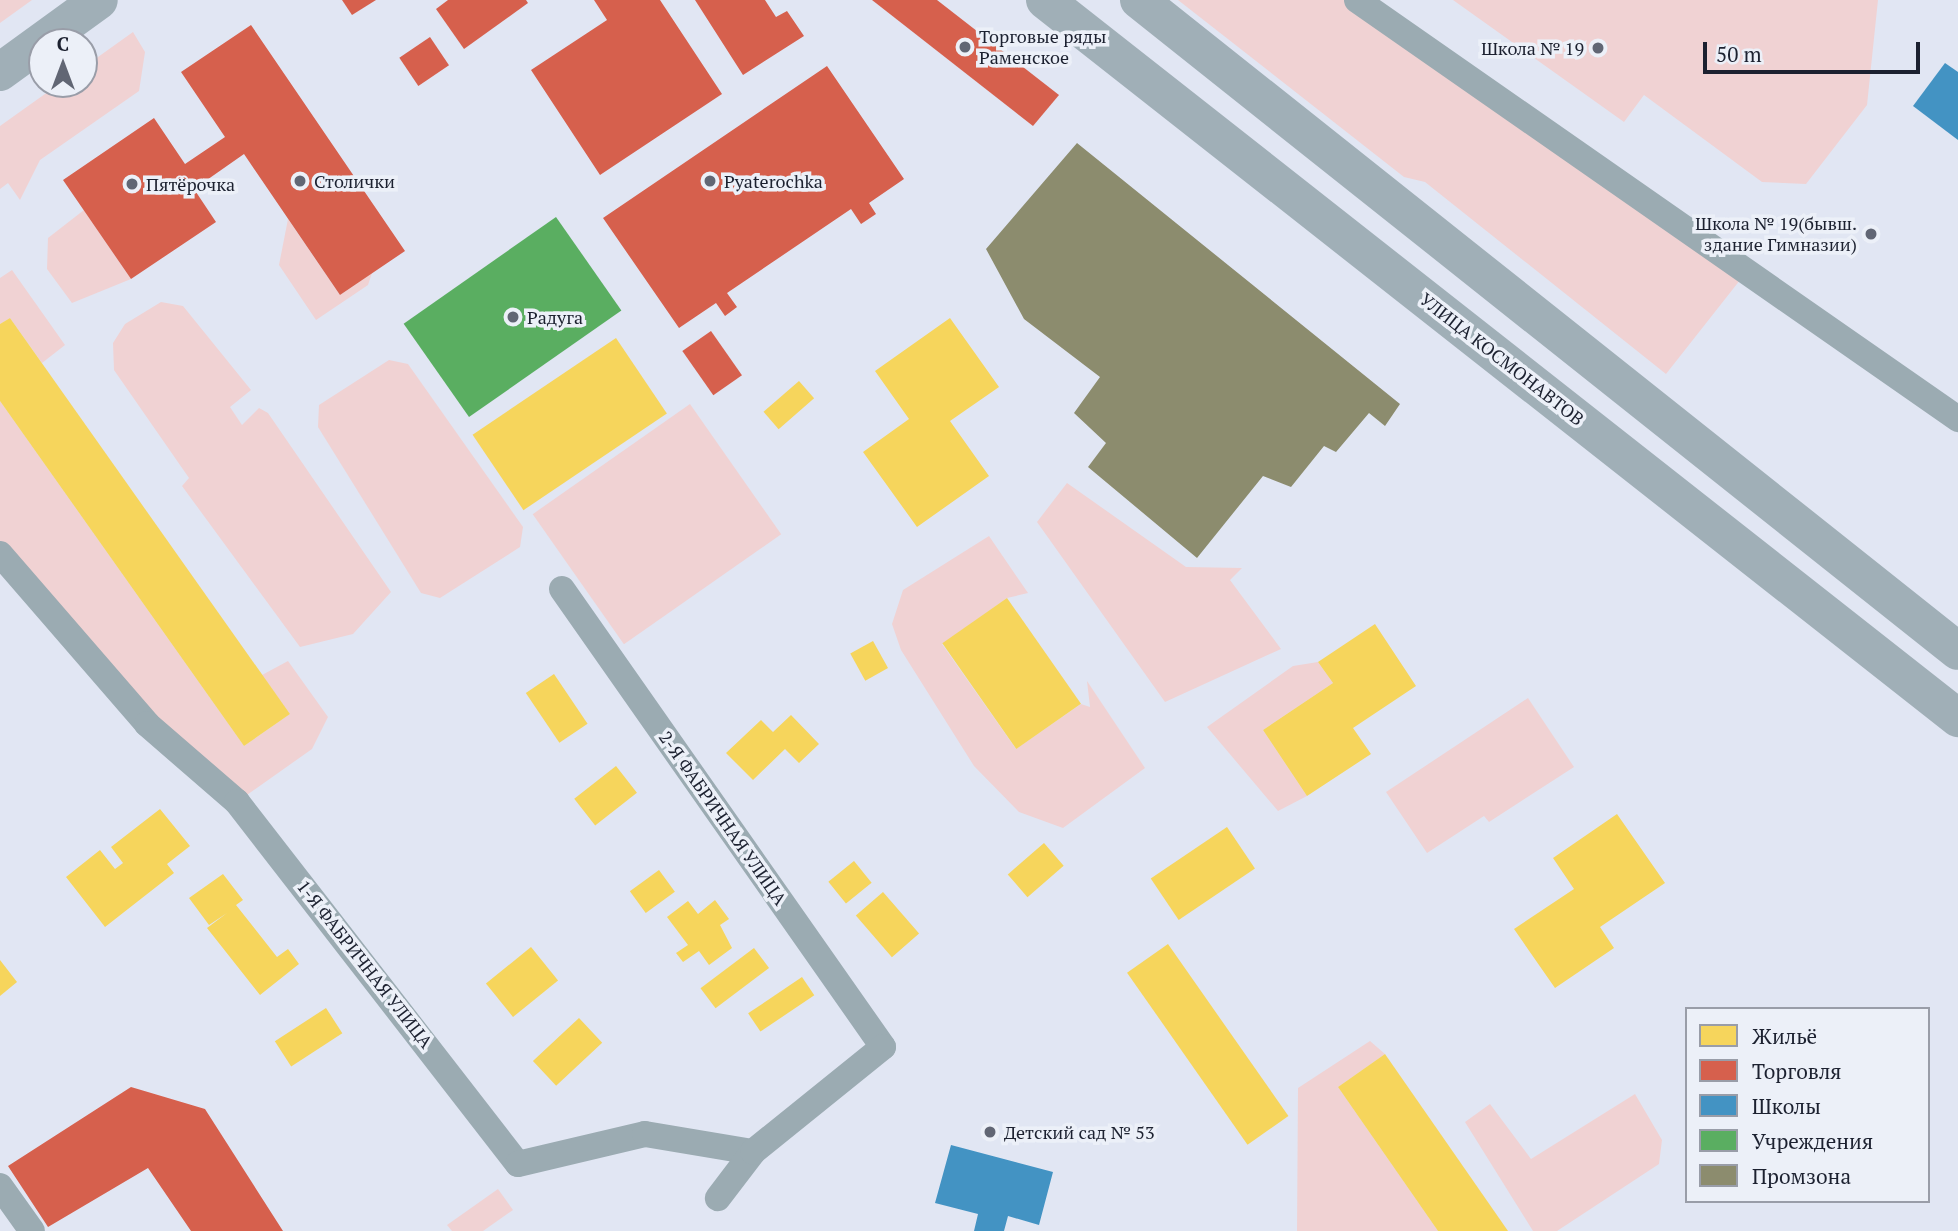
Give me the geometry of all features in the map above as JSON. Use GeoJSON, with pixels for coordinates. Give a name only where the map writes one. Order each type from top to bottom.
{"type":"FeatureCollection","features":[{"type":"Feature","properties":{"kind":"main road"},"geometry":{"type":"LineString","coordinates":[[0,72],[99,0]]}},
{"type":"Feature","properties":{"kind":"main road","name":"УЛИЦА КОСМОНАВТОВ"},"geometry":{"type":"LineString","coordinates":[[1045,0],[1958,718]]}},
{"type":"Feature","properties":{"kind":"main road"},"geometry":{"type":"LineString","coordinates":[[1139,0],[1958,651]]}},
{"type":"Feature","properties":{"kind":"street"},"geometry":{"type":"LineString","coordinates":[[1357,0],[1958,419]]}},
{"type":"Feature","properties":{"kind":"street","name":"1-Я ФАБРИЧНАЯ УЛИЦА"},"geometry":{"type":"LineString","coordinates":[[0,554],[147,724],[237,802],[518,1164],[646,1134],[753,1152]]}},
{"type":"Feature","properties":{"kind":"street","name":"2-Я ФАБРИЧНАЯ УЛИЦА"},"geometry":{"type":"LineString","coordinates":[[562,589],[883,1047],[753,1152]]}},
{"type":"Feature","properties":{"kind":"street"},"geometry":{"type":"LineString","coordinates":[[718,1198],[753,1152]]}},
{"type":"Feature","properties":{"kind":"street"},"geometry":{"type":"LineString","coordinates":[[0,1186],[32,1231]]}},
{"type":"Feature","properties":{"kind":"shaded area"},"geometry":{"type":"Polygon","coordinates":[[[0,0],[32,0],[0,23],[0,0]]]}},
{"type":"Feature","properties":{"kind":"shaded area"},"geometry":{"type":"Polygon","coordinates":[[[1178,0],[1357,0],[1744,275],[1666,374],[1425,182],[1404,177],[1178,0]]]}},
{"type":"Feature","properties":{"kind":"shaded area"},"geometry":{"type":"Polygon","coordinates":[[[1453,0],[1878,0],[1867,105],[1806,184],[1762,182],[1644,95],[1624,122],[1453,0]]]}},
{"type":"Feature","properties":{"kind":"shaded area"},"geometry":{"type":"Polygon","coordinates":[[[133,32],[145,52],[139,91],[40,160],[20,200],[8,183],[0,189],[0,126],[39,98],[98,98],[98,57],[133,32]]]}},
{"type":"Feature","properties":{"kind":"shaded area"},"geometry":{"type":"Polygon","coordinates":[[[84,210],[131,279],[72,303],[47,269],[48,238],[84,210]]]}},
{"type":"Feature","properties":{"kind":"shaded area"},"geometry":{"type":"Polygon","coordinates":[[[288,219],[340,295],[372,273],[368,285],[316,320],[279,265],[288,219]]]}},
{"type":"Feature","properties":{"kind":"shaded area"},"geometry":{"type":"Polygon","coordinates":[[[12,270],[65,345],[42,363],[10,318],[0,324],[0,278],[12,270]]]}},
{"type":"Feature","properties":{"kind":"shaded area"},"geometry":{"type":"Polygon","coordinates":[[[161,302],[183,306],[251,390],[230,407],[242,425],[259,408],[268,413],[391,592],[353,634],[300,647],[182,486],[189,478],[114,370],[113,343],[125,324],[161,302]]]}},
{"type":"Feature","properties":{"kind":"shaded area"},"geometry":{"type":"Polygon","coordinates":[[[389,360],[408,364],[523,527],[520,547],[440,598],[421,593],[318,427],[319,405],[389,360]]]}},
{"type":"Feature","properties":{"kind":"shaded area"},"geometry":{"type":"Polygon","coordinates":[[[0,401],[244,746],[290,714],[262,675],[288,661],[328,717],[312,749],[237,802],[0,554],[0,401]]]}},
{"type":"Feature","properties":{"kind":"shaded area"},"geometry":{"type":"Polygon","coordinates":[[[690,404],[781,534],[624,644],[533,514],[690,404]]]}},
{"type":"Feature","properties":{"kind":"shaded area"},"geometry":{"type":"Polygon","coordinates":[[[1067,483],[1186,567],[1242,568],[1230,580],[1281,649],[1165,702],[1037,522],[1067,483]]]}},
{"type":"Feature","properties":{"kind":"shaded area"},"geometry":{"type":"Polygon","coordinates":[[[989,536],[1028,593],[1007,598],[942,644],[1016,749],[1081,704],[1090,707],[1087,681],[1145,768],[1063,828],[1019,812],[974,766],[901,650],[892,624],[903,590],[989,536]]]}},
{"type":"Feature","properties":{"kind":"shaded area"},"geometry":{"type":"Polygon","coordinates":[[[1318,662],[1333,683],[1263,730],[1307,796],[1278,811],[1207,727],[1293,666],[1318,662]]]}},
{"type":"Feature","properties":{"kind":"shaded area"},"geometry":{"type":"Polygon","coordinates":[[[1528,698],[1574,767],[1489,822],[1484,816],[1427,853],[1386,792],[1528,698]]]}},
{"type":"Feature","properties":{"kind":"shaded area"},"geometry":{"type":"Polygon","coordinates":[[[1370,1041],[1385,1054],[1338,1087],[1438,1231],[1297,1231],[1298,1088],[1370,1041]]]}},
{"type":"Feature","properties":{"kind":"shaded area"},"geometry":{"type":"Polygon","coordinates":[[[1635,1094],[1662,1140],[1659,1164],[1557,1231],[1533,1231],[1465,1122],[1490,1104],[1531,1159],[1635,1094]]]}},
{"type":"Feature","properties":{"kind":"shaded area"},"geometry":{"type":"Polygon","coordinates":[[[498,1189],[513,1210],[483,1231],[452,1231],[447,1225],[498,1189]]]}},
{"type":"Feature","properties":{"kind":"building: Жильё"},"geometry":{"type":"Polygon","coordinates":[[[10,318],[290,714],[244,746],[0,401],[0,324],[10,318]]]}},
{"type":"Feature","properties":{"kind":"building: Жильё"},"geometry":{"type":"Polygon","coordinates":[[[950,318],[999,387],[950,421],[989,476],[917,527],[863,452],[909,419],[875,371],[950,318]]]}},
{"type":"Feature","properties":{"kind":"building: Жильё"},"geometry":{"type":"Polygon","coordinates":[[[616,338],[667,413],[523,510],[473,435],[616,338]]]}},
{"type":"Feature","properties":{"kind":"building: Жильё"},"geometry":{"type":"Polygon","coordinates":[[[799,381],[814,398],[779,429],[764,412],[799,381]]]}},
{"type":"Feature","properties":{"kind":"building: Жильё"},"geometry":{"type":"Polygon","coordinates":[[[1007,598],[1081,704],[1016,749],[942,643],[1007,598]]]}},
{"type":"Feature","properties":{"kind":"building: Жильё"},"geometry":{"type":"Polygon","coordinates":[[[1375,624],[1416,686],[1353,728],[1371,754],[1307,796],[1263,730],[1333,683],[1318,662],[1375,624]]]}},
{"type":"Feature","properties":{"kind":"building: Жильё"},"geometry":{"type":"Polygon","coordinates":[[[873,641],[888,668],[865,681],[850,654],[873,641]]]}},
{"type":"Feature","properties":{"kind":"building: Жильё"},"geometry":{"type":"Polygon","coordinates":[[[554,674],[588,724],[559,743],[526,693],[554,674]]]}},
{"type":"Feature","properties":{"kind":"building: Жильё"},"geometry":{"type":"Polygon","coordinates":[[[791,715],[819,744],[799,763],[785,749],[753,780],[726,753],[761,720],[773,732],[791,715]]]}},
{"type":"Feature","properties":{"kind":"building: Жильё"},"geometry":{"type":"Polygon","coordinates":[[[616,766],[637,793],[595,825],[574,799],[616,766]]]}},
{"type":"Feature","properties":{"kind":"building: Жильё"},"geometry":{"type":"Polygon","coordinates":[[[160,809],[190,846],[167,864],[174,873],[105,927],[66,877],[100,850],[115,869],[123,863],[111,847],[160,809]]]}},
{"type":"Feature","properties":{"kind":"building: Жильё"},"geometry":{"type":"Polygon","coordinates":[[[1617,814],[1665,883],[1600,927],[1614,948],[1555,988],[1514,929],[1574,889],[1553,858],[1617,814]]]}},
{"type":"Feature","properties":{"kind":"building: Жильё"},"geometry":{"type":"Polygon","coordinates":[[[1227,827],[1255,868],[1179,920],[1151,878],[1227,827]]]}},
{"type":"Feature","properties":{"kind":"building: Жильё"},"geometry":{"type":"Polygon","coordinates":[[[1044,843],[1064,866],[1027,897],[1008,874],[1044,843]]]}},
{"type":"Feature","properties":{"kind":"building: Жильё"},"geometry":{"type":"Polygon","coordinates":[[[854,861],[872,883],[846,904],[828,882],[854,861]]]}},
{"type":"Feature","properties":{"kind":"building: Жильё"},"geometry":{"type":"Polygon","coordinates":[[[659,870],[675,892],[646,913],[630,891],[659,870]]]}},
{"type":"Feature","properties":{"kind":"building: Жильё"},"geometry":{"type":"Polygon","coordinates":[[[223,874],[243,900],[236,905],[277,957],[288,949],[299,964],[260,995],[207,928],[227,913],[209,925],[189,898],[223,874]]]}},
{"type":"Feature","properties":{"kind":"building: Жильё"},"geometry":{"type":"Polygon","coordinates":[[[883,892],[919,934],[892,957],[856,916],[883,892]]]}},
{"type":"Feature","properties":{"kind":"building: Жильё"},"geometry":{"type":"Polygon","coordinates":[[[715,900],[729,919],[720,925],[732,948],[709,965],[699,951],[683,962],[676,953],[688,945],[667,917],[688,901],[698,914],[715,900]]]}},
{"type":"Feature","properties":{"kind":"building: Жильё"},"geometry":{"type":"Polygon","coordinates":[[[1168,944],[1288,1116],[1247,1145],[1127,973],[1168,944]]]}},
{"type":"Feature","properties":{"kind":"building: Жильё"},"geometry":{"type":"Polygon","coordinates":[[[531,947],[558,980],[513,1017],[486,984],[531,947]]]}},
{"type":"Feature","properties":{"kind":"building: Жильё"},"geometry":{"type":"Polygon","coordinates":[[[754,948],[769,968],[716,1008],[700,988],[754,948]]]}},
{"type":"Feature","properties":{"kind":"building: Жильё"},"geometry":{"type":"Polygon","coordinates":[[[0,960],[17,982],[0,996],[0,960]]]}},
{"type":"Feature","properties":{"kind":"building: Жильё"},"geometry":{"type":"Polygon","coordinates":[[[802,977],[814,995],[760,1032],[748,1013],[802,977]]]}},
{"type":"Feature","properties":{"kind":"building: Жильё"},"geometry":{"type":"Polygon","coordinates":[[[326,1008],[342,1033],[291,1066],[275,1041],[326,1008]]]}},
{"type":"Feature","properties":{"kind":"building: Жильё"},"geometry":{"type":"Polygon","coordinates":[[[579,1018],[602,1043],[556,1086],[533,1061],[579,1018]]]}},
{"type":"Feature","properties":{"kind":"building: Жильё"},"geometry":{"type":"Polygon","coordinates":[[[1385,1054],[1508,1231],[1438,1231],[1338,1087],[1385,1054]]]}},
{"type":"Feature","properties":{"kind":"building: Торговля"},"geometry":{"type":"Polygon","coordinates":[[[342,0],[376,0],[352,15],[342,0]]]}},
{"type":"Feature","properties":{"kind":"building: Торговля"},"geometry":{"type":"Polygon","coordinates":[[[448,0],[526,0],[528,3],[464,49],[436,9],[448,0]]]}},
{"type":"Feature","properties":{"kind":"building: Торговля"},"geometry":{"type":"Polygon","coordinates":[[[594,0],[660,0],[722,94],[600,175],[531,70],[607,20],[594,0]]]}},
{"type":"Feature","properties":{"kind":"building: Торговля"},"geometry":{"type":"Polygon","coordinates":[[[695,0],[765,0],[776,17],[787,11],[804,36],[743,75],[695,0]]]}},
{"type":"Feature","properties":{"kind":"building: Торговля","name":"Торговые ряды Раменское"},"geometry":{"type":"Polygon","coordinates":[[[872,0],[937,0],[1059,95],[1033,126],[872,0]]]}},
{"type":"Feature","properties":{"kind":"building: Торговля"},"geometry":{"type":"Polygon","coordinates":[[[251,25],[405,251],[340,295],[244,154],[194,189],[216,222],[131,279],[63,180],[154,118],[185,164],[225,137],[181,72],[251,25]]]}},
{"type":"Feature","properties":{"kind":"building: Торговля"},"geometry":{"type":"Polygon","coordinates":[[[430,37],[449,65],[418,86],[399,58],[430,37]]]}},
{"type":"Feature","properties":{"kind":"building: Торговля"},"geometry":{"type":"Polygon","coordinates":[[[827,66],[904,179],[869,203],[876,214],[861,224],[851,209],[727,293],[737,307],[725,316],[716,303],[679,328],[603,218],[827,66]]]}},
{"type":"Feature","properties":{"kind":"building: Торговля"},"geometry":{"type":"Polygon","coordinates":[[[711,331],[742,375],[713,395],[682,351],[711,331]]]}},
{"type":"Feature","properties":{"kind":"building: Торговля"},"geometry":{"type":"Polygon","coordinates":[[[131,1087],[205,1109],[283,1231],[191,1231],[148,1168],[48,1227],[8,1166],[131,1087]]]}},
{"type":"Feature","properties":{"kind":"building: Школы"},"geometry":{"type":"Polygon","coordinates":[[[1945,63],[1958,72],[1958,140],[1913,106],[1945,63]]]}},
{"type":"Feature","properties":{"kind":"building: Школы"},"geometry":{"type":"Polygon","coordinates":[[[951,1145],[1053,1172],[1039,1225],[1008,1216],[1004,1231],[974,1231],[978,1214],[935,1203],[951,1145]]]}},
{"type":"Feature","properties":{"kind":"building: Учреждения","name":"Радуга"},"geometry":{"type":"Polygon","coordinates":[[[556,217],[621,310],[469,417],[404,324],[556,217]]]}},
{"type":"Feature","properties":{"kind":"building: Промзона"},"geometry":{"type":"Polygon","coordinates":[[[1077,143],[1400,404],[1385,426],[1369,413],[1336,452],[1324,446],[1291,487],[1263,476],[1197,558],[1088,467],[1106,443],[1074,413],[1100,377],[1024,319],[986,249],[1077,143]]]}},
{"type":"Feature","properties":{"kind":"place","name":"Торговые ряды Раменское"},"geometry":{"type":"Point","coordinates":[965,47]}},
{"type":"Feature","properties":{"kind":"place","name":"Школа № 19"},"geometry":{"type":"Point","coordinates":[1598,48]}},
{"type":"Feature","properties":{"kind":"place","name":"Столички"},"geometry":{"type":"Point","coordinates":[300,181]}},
{"type":"Feature","properties":{"kind":"place","name":"Pyaterochka"},"geometry":{"type":"Point","coordinates":[710,181]}},
{"type":"Feature","properties":{"kind":"place","name":"Пятёрочка"},"geometry":{"type":"Point","coordinates":[132,184]}},
{"type":"Feature","properties":{"kind":"place","name":"Школа № 19(бывш. здание Гимназии)"},"geometry":{"type":"Point","coordinates":[1871,234]}},
{"type":"Feature","properties":{"kind":"place","name":"Радуга"},"geometry":{"type":"Point","coordinates":[513,317]}},
{"type":"Feature","properties":{"kind":"place","name":"Детский сад № 53"},"geometry":{"type":"Point","coordinates":[990,1132]}}]}
